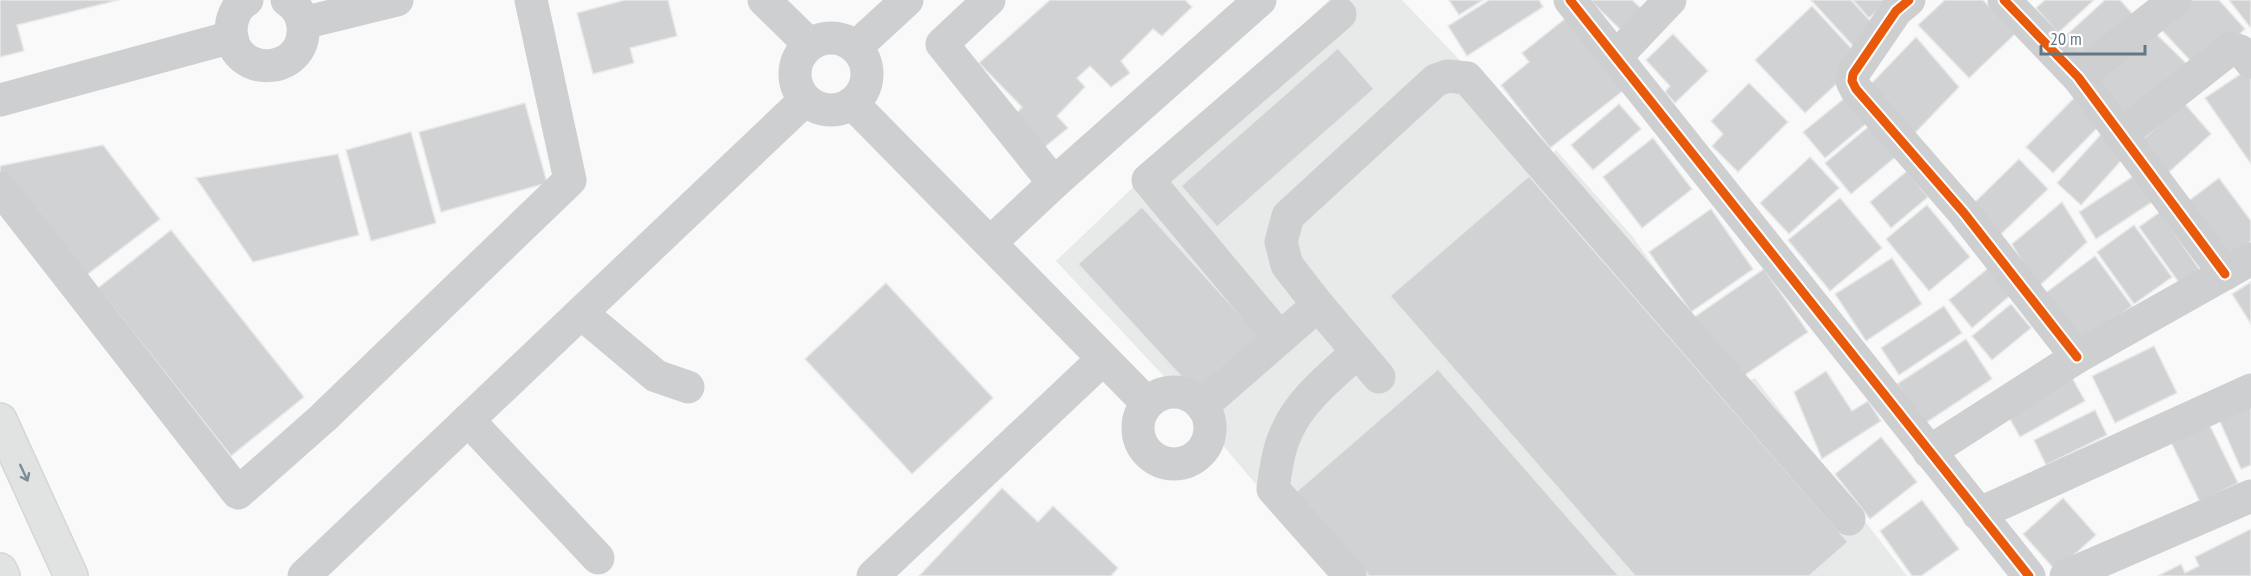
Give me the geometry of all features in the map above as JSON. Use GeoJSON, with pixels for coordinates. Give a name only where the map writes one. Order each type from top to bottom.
{"type":"FeatureCollection","features":[{"type":"Feature","properties":{"kind":"main road"},"geometry":{"type":"LineString","coordinates":[[0,420],[71,576]]}},
{"type":"Feature","properties":{"kind":"main road"},"geometry":{"type":"LineString","coordinates":[[0,570],[3,576]]}},
{"type":"Feature","properties":{"kind":"street"},"geometry":{"type":"LineString","coordinates":[[247,0],[235,12],[231,24],[236,49],[255,65],[268,66],[280,64],[300,48],[303,36],[295,12],[397,0]]}},
{"type":"Feature","properties":{"kind":"street"},"geometry":{"type":"LineString","coordinates":[[0,188],[237,494],[323,418],[570,180],[531,0]]}},
{"type":"Feature","properties":{"kind":"street"},"geometry":{"type":"LineString","coordinates":[[764,0],[809,44]]}},
{"type":"Feature","properties":{"kind":"street"},"geometry":{"type":"LineString","coordinates":[[856,47],[907,0]]}},
{"type":"Feature","properties":{"kind":"street"},"geometry":{"type":"LineString","coordinates":[[988,0],[942,44],[1054,183]]}},
{"type":"Feature","properties":{"kind":"street"},"geometry":{"type":"LineString","coordinates":[[990,243],[1260,0]]}},
{"type":"Feature","properties":{"kind":"street"},"geometry":{"type":"LineString","coordinates":[[1570,0],[2029,576]]}},
{"type":"Feature","properties":{"kind":"street"},"geometry":{"type":"LineString","coordinates":[[1616,57],[1670,0]]}},
{"type":"Feature","properties":{"kind":"street"},"geometry":{"type":"LineString","coordinates":[[1909,0],[1896,12],[1853,74],[1852,81],[1856,89],[1964,213],[2077,357]]}},
{"type":"Feature","properties":{"kind":"street"},"geometry":{"type":"LineString","coordinates":[[1929,452],[2077,357],[2238,266],[2121,135],[2078,77],[2004,0]]}},
{"type":"Feature","properties":{"kind":"street"},"geometry":{"type":"LineString","coordinates":[[2078,77],[2175,0]]}},
{"type":"Feature","properties":{"kind":"street"},"geometry":{"type":"LineString","coordinates":[[1280,338],[1148,180],[1340,14]]}},
{"type":"Feature","properties":{"kind":"street"},"geometry":{"type":"LineString","coordinates":[[0,100],[232,36]]}},
{"type":"Feature","properties":{"kind":"street"},"geometry":{"type":"LineString","coordinates":[[833,37],[845,40],[856,47],[863,57],[867,70],[866,82],[861,94],[852,103],[841,109],[829,110],[817,107],[806,100],[794,78],[795,65],[800,54],[809,44],[833,37]]}},
{"type":"Feature","properties":{"kind":"street"},"geometry":{"type":"LineString","coordinates":[[2121,135],[2230,49],[2243,52],[2251,62]]}},
{"type":"Feature","properties":{"kind":"street"},"geometry":{"type":"LineString","coordinates":[[1379,376],[1287,265],[1281,242],[1288,216],[1436,80],[1448,76],[1467,78],[1849,519]]}},
{"type":"Feature","properties":{"kind":"street"},"geometry":{"type":"LineString","coordinates":[[304,576],[806,100]]}},
{"type":"Feature","properties":{"kind":"street"},"geometry":{"type":"LineString","coordinates":[[852,103],[1147,403]]}},
{"type":"Feature","properties":{"kind":"street"},"geometry":{"type":"LineString","coordinates":[[1202,406],[1318,305]]}},
{"type":"Feature","properties":{"kind":"street"},"geometry":{"type":"LineString","coordinates":[[581,313],[656,376],[688,387]]}},
{"type":"Feature","properties":{"kind":"street"},"geometry":{"type":"LineString","coordinates":[[1350,576],[1273,489],[1278,459],[1287,430],[1302,405],[1357,352]]}},
{"type":"Feature","properties":{"kind":"street"},"geometry":{"type":"LineString","coordinates":[[873,576],[1103,359]]}},
{"type":"Feature","properties":{"kind":"street"},"geometry":{"type":"LineString","coordinates":[[1978,514],[2251,390]]}},
{"type":"Feature","properties":{"kind":"street"},"geometry":{"type":"LineString","coordinates":[[1169,392],[1193,397],[1209,417],[1210,430],[1201,453],[1191,460],[1178,464],[1166,464],[1154,459],[1139,439],[1137,426],[1140,414],[1147,403],[1156,396],[1169,392]]}},
{"type":"Feature","properties":{"kind":"street"},"geometry":{"type":"LineString","coordinates":[[468,420],[598,558]]}},
{"type":"Feature","properties":{"kind":"street"},"geometry":{"type":"LineString","coordinates":[[2066,576],[2251,496]]}},
{"type":"Feature","properties":{"kind":"shaded area"},"geometry":{"type":"Polygon","coordinates":[[[1329,0],[1402,0],[1551,155],[1556,150],[1633,237],[1737,385],[1755,378],[1907,576],[1333,576],[1173,386],[1056,261],[1329,0]]]}},
{"type":"Feature","properties":{"kind":"building"},"geometry":{"type":"Polygon","coordinates":[[[0,0],[119,0],[17,25],[24,51],[0,57],[0,0]]]}},
{"type":"Feature","properties":{"kind":"building"},"geometry":{"type":"Polygon","coordinates":[[[625,0],[668,0],[677,36],[630,48],[634,63],[593,74],[577,13],[625,0]]]}},
{"type":"Feature","properties":{"kind":"building"},"geometry":{"type":"Polygon","coordinates":[[[1050,0],[1185,0],[1192,7],[1162,36],[1153,29],[1121,61],[1130,73],[1111,87],[1090,66],[1077,78],[1085,87],[1057,116],[1068,128],[1041,150],[1012,118],[1022,107],[979,63],[1050,0]]]}},
{"type":"Feature","properties":{"kind":"building"},"geometry":{"type":"Polygon","coordinates":[[[1449,0],[1483,0],[1459,15],[1449,0]]]}},
{"type":"Feature","properties":{"kind":"building"},"geometry":{"type":"Polygon","coordinates":[[[1489,0],[1539,0],[1543,7],[1467,56],[1448,26],[1489,0]]]}},
{"type":"Feature","properties":{"kind":"building"},"geometry":{"type":"Polygon","coordinates":[[[1590,0],[1632,0],[1646,13],[1625,34],[1590,0]]]}},
{"type":"Feature","properties":{"kind":"building"},"geometry":{"type":"Polygon","coordinates":[[[1811,0],[1851,0],[1872,23],[1854,47],[1811,0]]]}},
{"type":"Feature","properties":{"kind":"building"},"geometry":{"type":"Polygon","coordinates":[[[1853,0],[1889,0],[1869,18],[1853,0]]]}},
{"type":"Feature","properties":{"kind":"building"},"geometry":{"type":"Polygon","coordinates":[[[1945,0],[1983,0],[2015,34],[1969,78],[1918,25],[1945,0]]]}},
{"type":"Feature","properties":{"kind":"building"},"geometry":{"type":"Polygon","coordinates":[[[2045,0],[2094,0],[2058,33],[2036,8],[2045,0]]]}},
{"type":"Feature","properties":{"kind":"building"},"geometry":{"type":"Polygon","coordinates":[[[2105,0],[2120,0],[2136,18],[2081,60],[2062,39],[2105,0]]]}},
{"type":"Feature","properties":{"kind":"building"},"geometry":{"type":"Polygon","coordinates":[[[2185,0],[2219,0],[2245,29],[2200,71],[2158,26],[2185,0]]]}},
{"type":"Feature","properties":{"kind":"building"},"geometry":{"type":"Polygon","coordinates":[[[2229,0],[2251,0],[2250,27],[2229,0]]]}},
{"type":"Feature","properties":{"kind":"building"},"geometry":{"type":"Polygon","coordinates":[[[1812,6],[1862,60],[1805,113],[1755,60],[1812,6]]]}},
{"type":"Feature","properties":{"kind":"building"},"geometry":{"type":"Polygon","coordinates":[[[1566,18],[1624,90],[1550,148],[1501,85],[1529,62],[1522,53],[1566,18]]]}},
{"type":"Feature","properties":{"kind":"building"},"geometry":{"type":"Polygon","coordinates":[[[2148,26],[2189,66],[2133,124],[2092,84],[2148,26]]]}},
{"type":"Feature","properties":{"kind":"building"},"geometry":{"type":"Polygon","coordinates":[[[1673,34],[1708,71],[1675,103],[1665,92],[1670,86],[1646,60],[1673,34]]]}},
{"type":"Feature","properties":{"kind":"building"},"geometry":{"type":"Polygon","coordinates":[[[1916,37],[1959,87],[1911,137],[1870,85],[1916,37]]]}},
{"type":"Feature","properties":{"kind":"building"},"geometry":{"type":"Polygon","coordinates":[[[1338,48],[1374,89],[1217,227],[1181,186],[1338,48]]]}},
{"type":"Feature","properties":{"kind":"building"},"geometry":{"type":"Polygon","coordinates":[[[2251,67],[2251,164],[2205,98],[2251,67]]]}},
{"type":"Feature","properties":{"kind":"building"},"geometry":{"type":"Polygon","coordinates":[[[1749,83],[1788,122],[1738,172],[1712,146],[1723,134],[1711,121],[1749,83]]]}},
{"type":"Feature","properties":{"kind":"building"},"geometry":{"type":"Polygon","coordinates":[[[2076,96],[2103,122],[2053,173],[2026,147],[2076,96]]]}},
{"type":"Feature","properties":{"kind":"building"},"geometry":{"type":"Polygon","coordinates":[[[1846,97],[1867,123],[1825,158],[1803,132],[1846,97]]]}},
{"type":"Feature","properties":{"kind":"building"},"geometry":{"type":"Polygon","coordinates":[[[525,103],[547,183],[441,212],[419,132],[525,103]]]}},
{"type":"Feature","properties":{"kind":"building"},"geometry":{"type":"Polygon","coordinates":[[[2184,103],[2211,134],[2169,172],[2141,141],[2184,103]]]}},
{"type":"Feature","properties":{"kind":"building"},"geometry":{"type":"Polygon","coordinates":[[[1619,104],[1641,129],[1593,170],[1571,145],[1619,104]]]}},
{"type":"Feature","properties":{"kind":"building"},"geometry":{"type":"Polygon","coordinates":[[[1873,123],[1899,154],[1851,194],[1825,163],[1873,123]]]}},
{"type":"Feature","properties":{"kind":"building"},"geometry":{"type":"Polygon","coordinates":[[[2104,131],[2128,153],[2081,205],[2057,183],[2104,131]]]}},
{"type":"Feature","properties":{"kind":"building"},"geometry":{"type":"Polygon","coordinates":[[[411,132],[436,223],[371,241],[346,150],[411,132]]]}},
{"type":"Feature","properties":{"kind":"building"},"geometry":{"type":"Polygon","coordinates":[[[1653,138],[1692,189],[1642,228],[1603,177],[1653,138]]]}},
{"type":"Feature","properties":{"kind":"building"},"geometry":{"type":"Polygon","coordinates":[[[103,145],[160,219],[84,277],[0,171],[0,166],[103,145]]]}},
{"type":"Feature","properties":{"kind":"building"},"geometry":{"type":"Polygon","coordinates":[[[338,154],[359,235],[253,262],[196,178],[338,154]]]}},
{"type":"Feature","properties":{"kind":"building"},"geometry":{"type":"Polygon","coordinates":[[[1810,157],[1839,188],[1789,234],[1760,203],[1810,157]]]}},
{"type":"Feature","properties":{"kind":"building"},"geometry":{"type":"Polygon","coordinates":[[[2019,159],[2048,189],[2000,235],[1972,205],[2019,159]]]}},
{"type":"Feature","properties":{"kind":"building"},"geometry":{"type":"Polygon","coordinates":[[[1907,171],[1928,197],[1891,228],[1870,202],[1907,171]]]}},
{"type":"Feature","properties":{"kind":"building"},"geometry":{"type":"Polygon","coordinates":[[[2135,175],[2152,202],[2096,239],[2079,212],[2135,175]]]}},
{"type":"Feature","properties":{"kind":"building"},"geometry":{"type":"Polygon","coordinates":[[[1529,176],[1848,542],[1809,576],[1635,576],[1390,296],[1529,176]]]}},
{"type":"Feature","properties":{"kind":"building"},"geometry":{"type":"Polygon","coordinates":[[[2219,178],[2251,221],[2251,241],[2223,262],[2182,206],[2219,178]]]}},
{"type":"Feature","properties":{"kind":"building"},"geometry":{"type":"Polygon","coordinates":[[[1840,198],[1882,248],[1830,291],[1788,240],[1840,198]]]}},
{"type":"Feature","properties":{"kind":"building"},"geometry":{"type":"Polygon","coordinates":[[[2062,202],[2087,242],[2037,288],[2012,244],[2062,202]]]}},
{"type":"Feature","properties":{"kind":"building"},"geometry":{"type":"Polygon","coordinates":[[[1927,205],[1970,257],[1929,291],[1886,239],[1927,205]]]}},
{"type":"Feature","properties":{"kind":"building"},"geometry":{"type":"Polygon","coordinates":[[[1142,207],[1262,339],[1199,396],[1078,264],[1142,207]]]}},
{"type":"Feature","properties":{"kind":"building"},"geometry":{"type":"Polygon","coordinates":[[[1711,209],[1753,269],[1691,312],[1649,252],[1711,209]]]}},
{"type":"Feature","properties":{"kind":"building"},"geometry":{"type":"Polygon","coordinates":[[[2160,212],[2200,270],[2180,284],[2139,227],[2160,212]]]}},
{"type":"Feature","properties":{"kind":"building"},"geometry":{"type":"Polygon","coordinates":[[[2134,225],[2172,277],[2134,304],[2097,252],[2134,225]]]}},
{"type":"Feature","properties":{"kind":"building"},"geometry":{"type":"Polygon","coordinates":[[[171,230],[304,397],[231,456],[98,288],[171,230]]]}},
{"type":"Feature","properties":{"kind":"building"},"geometry":{"type":"Polygon","coordinates":[[[2095,256],[2132,306],[2080,344],[2043,295],[2095,256]]]}},
{"type":"Feature","properties":{"kind":"building"},"geometry":{"type":"Polygon","coordinates":[[[1892,258],[1922,304],[1866,341],[1835,294],[1892,258]]]}},
{"type":"Feature","properties":{"kind":"building"},"geometry":{"type":"Polygon","coordinates":[[[1991,266],[2013,293],[1972,328],[1949,300],[1991,266]]]}},
{"type":"Feature","properties":{"kind":"building"},"geometry":{"type":"Polygon","coordinates":[[[1764,269],[1808,332],[1736,381],[1693,318],[1764,269]]]}},
{"type":"Feature","properties":{"kind":"building"},"geometry":{"type":"Polygon","coordinates":[[[2251,282],[2251,324],[2232,294],[2251,282]]]}},
{"type":"Feature","properties":{"kind":"building"},"geometry":{"type":"Polygon","coordinates":[[[886,283],[993,398],[912,474],[805,359],[886,283]]]}},
{"type":"Feature","properties":{"kind":"building"},"geometry":{"type":"Polygon","coordinates":[[[2011,304],[2031,328],[1992,360],[1972,336],[2011,304]]]}},
{"type":"Feature","properties":{"kind":"building"},"geometry":{"type":"Polygon","coordinates":[[[1944,306],[1962,333],[1899,375],[1881,348],[1944,306]]]}},
{"type":"Feature","properties":{"kind":"building"},"geometry":{"type":"Polygon","coordinates":[[[1966,339],[1992,379],[1924,424],[1897,384],[1966,339]]]}},
{"type":"Feature","properties":{"kind":"building"},"geometry":{"type":"Polygon","coordinates":[[[2154,346],[2177,393],[2115,423],[2092,376],[2154,346]]]}},
{"type":"Feature","properties":{"kind":"building"},"geometry":{"type":"Polygon","coordinates":[[[1438,369],[1619,576],[1369,576],[1296,492],[1438,369]]]}},
{"type":"Feature","properties":{"kind":"building"},"geometry":{"type":"Polygon","coordinates":[[[1826,371],[1852,411],[1868,401],[1881,421],[1822,459],[1794,392],[1826,371]]]}},
{"type":"Feature","properties":{"kind":"building"},"geometry":{"type":"Polygon","coordinates":[[[2070,374],[2085,401],[2020,437],[2005,410],[2070,374]]]}},
{"type":"Feature","properties":{"kind":"building"},"geometry":{"type":"Polygon","coordinates":[[[2251,400],[2251,465],[2241,469],[2217,415],[2251,400]]]}},
{"type":"Feature","properties":{"kind":"building"},"geometry":{"type":"Polygon","coordinates":[[[2095,410],[2107,435],[2046,465],[2034,440],[2095,410]]]}},
{"type":"Feature","properties":{"kind":"building"},"geometry":{"type":"Polygon","coordinates":[[[2208,422],[2238,483],[2200,502],[2170,440],[2208,422]]]}},
{"type":"Feature","properties":{"kind":"building"},"geometry":{"type":"Polygon","coordinates":[[[1881,437],[1917,482],[1870,519],[1835,474],[1881,437]]]}},
{"type":"Feature","properties":{"kind":"building"},"geometry":{"type":"Polygon","coordinates":[[[1002,488],[1038,522],[1053,506],[1118,568],[1111,576],[919,576],[1002,488]]]}},
{"type":"Feature","properties":{"kind":"building"},"geometry":{"type":"Polygon","coordinates":[[[2063,498],[2096,535],[2056,571],[2023,534],[2063,498]]]}},
{"type":"Feature","properties":{"kind":"building"},"geometry":{"type":"Polygon","coordinates":[[[1922,500],[1959,549],[1921,576],[1912,576],[1880,531],[1922,500]]]}},
{"type":"Feature","properties":{"kind":"building"},"geometry":{"type":"Polygon","coordinates":[[[2251,529],[2251,576],[2158,576],[2181,564],[2185,573],[2199,566],[2195,557],[2251,529]]]}},
{"type":"Feature","properties":{"kind":"cycle path"},"geometry":{"type":"LineString","coordinates":[[1570,0],[2029,576]]}},
{"type":"Feature","properties":{"kind":"cycle path"},"geometry":{"type":"LineString","coordinates":[[1909,0],[1896,11],[1853,74],[1852,81],[1856,89],[1964,213],[2077,357]]}},
{"type":"Feature","properties":{"kind":"cycle path"},"geometry":{"type":"LineString","coordinates":[[2004,0],[2078,77],[2225,274]]}}]}
